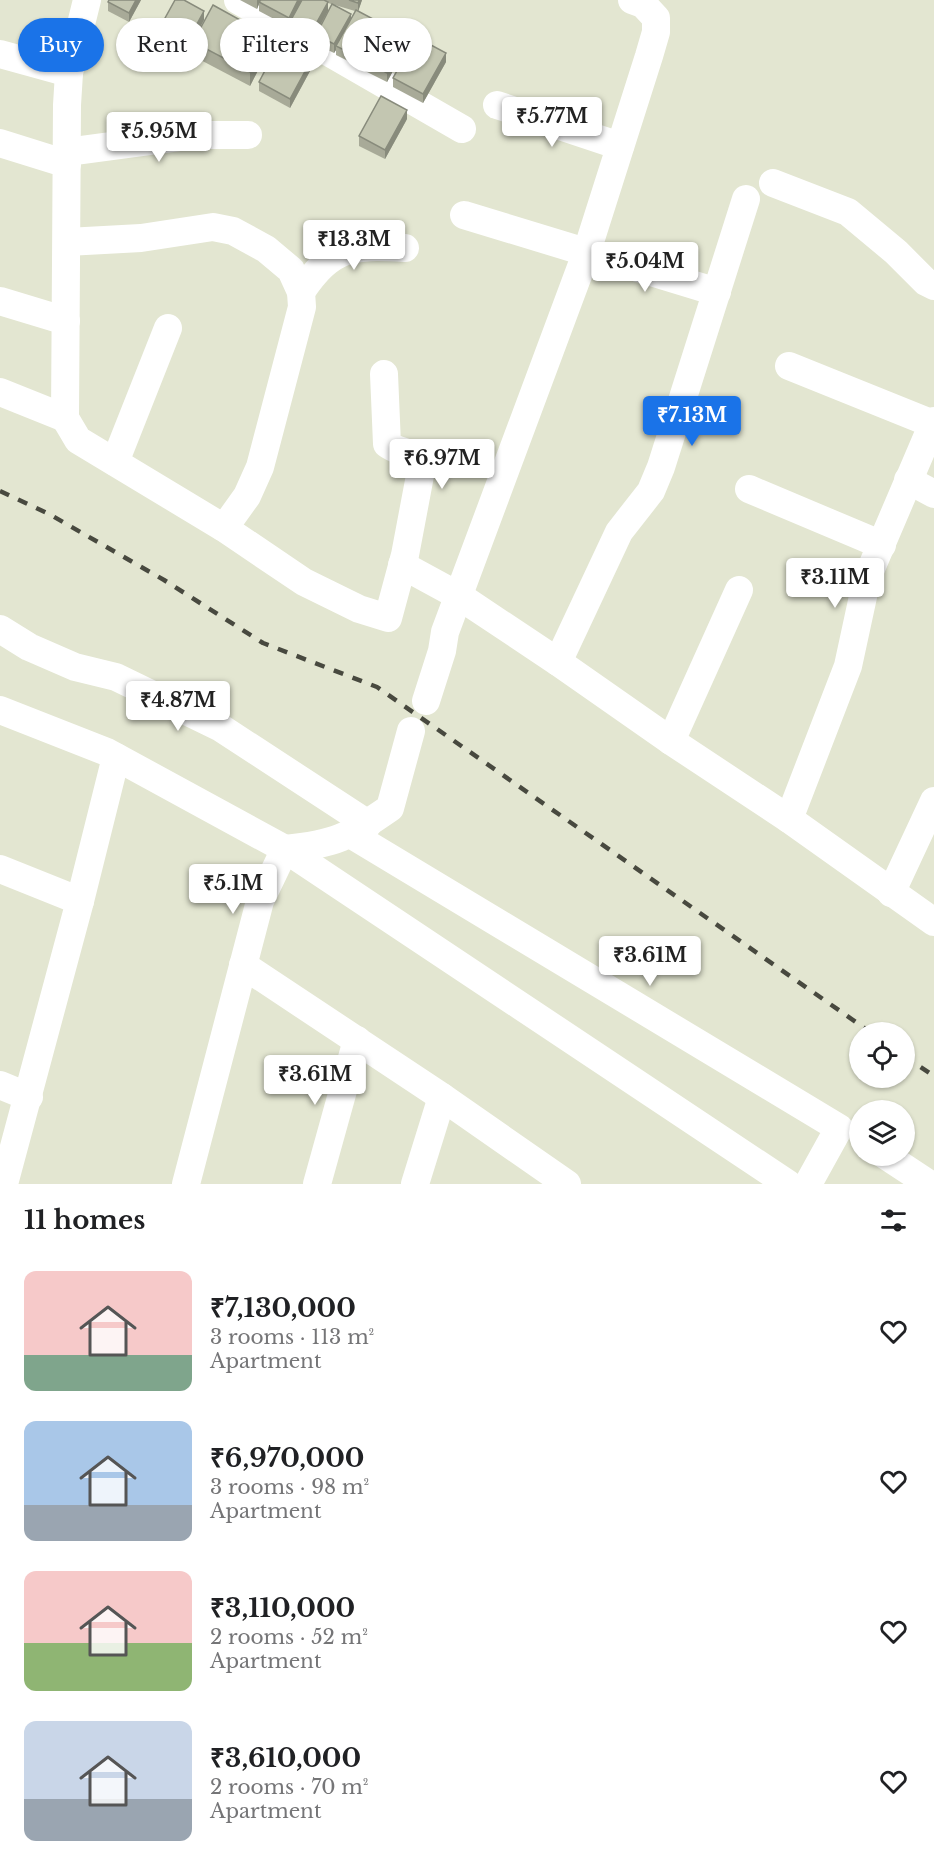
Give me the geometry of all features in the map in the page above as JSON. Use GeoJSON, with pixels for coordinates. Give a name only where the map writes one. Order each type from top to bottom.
{"type":"FeatureCollection","features":[{"type":"Feature","properties":{"kind":"street"},"geometry":{"type":"LineString","coordinates":[[87,0],[69,73],[65,418],[78,440],[224,528],[304,582],[360,609],[388,618],[402,565],[422,465],[414,455],[394,450],[387,444],[384,374]]}},
{"type":"Feature","properties":{"kind":"street"},"geometry":{"type":"LineString","coordinates":[[238,0],[462,129]]}},
{"type":"Feature","properties":{"kind":"street"},"geometry":{"type":"LineString","coordinates":[[426,701],[442,651],[445,632],[587,250],[656,32],[656,18],[643,4],[632,0]]}},
{"type":"Feature","properties":{"kind":"street"},"geometry":{"type":"LineString","coordinates":[[0,54],[69,73]]}},
{"type":"Feature","properties":{"kind":"street"},"geometry":{"type":"LineString","coordinates":[[497,105],[620,146]]}},
{"type":"Feature","properties":{"kind":"street"},"geometry":{"type":"LineString","coordinates":[[0,143],[68,158],[194,135],[248,135]]}},
{"type":"Feature","properties":{"kind":"street"},"geometry":{"type":"LineString","coordinates":[[773,183],[848,212],[896,252],[926,282],[934,286]]}},
{"type":"Feature","properties":{"kind":"street"},"geometry":{"type":"LineString","coordinates":[[558,662],[619,532],[651,491],[661,467],[746,199]]}},
{"type":"Feature","properties":{"kind":"street"},"geometry":{"type":"LineString","coordinates":[[464,215],[587,250],[717,292]]}},
{"type":"Feature","properties":{"kind":"street"},"geometry":{"type":"LineString","coordinates":[[68,242],[141,238],[213,227],[233,231],[266,249],[291,270],[301,292],[302,307],[260,467],[247,496],[224,528]]}},
{"type":"Feature","properties":{"kind":"street"},"geometry":{"type":"LineString","coordinates":[[301,292],[316,270],[334,255],[349,248],[367,246],[405,248]]}},
{"type":"Feature","properties":{"kind":"street"},"geometry":{"type":"LineString","coordinates":[[0,301],[66,321]]}},
{"type":"Feature","properties":{"kind":"street"},"geometry":{"type":"LineString","coordinates":[[115,462],[168,328]]}},
{"type":"Feature","properties":{"kind":"street"},"geometry":{"type":"LineString","coordinates":[[789,366],[933,423],[864,590],[849,666],[789,819]]}},
{"type":"Feature","properties":{"kind":"street"},"geometry":{"type":"LineString","coordinates":[[0,393],[65,418]]}},
{"type":"Feature","properties":{"kind":"street"},"geometry":{"type":"LineString","coordinates":[[908,480],[934,494]]}},
{"type":"Feature","properties":{"kind":"street"},"geometry":{"type":"LineString","coordinates":[[749,489],[882,544]]}},
{"type":"Feature","properties":{"kind":"street"},"geometry":{"type":"LineString","coordinates":[[402,565],[459,596],[558,662],[671,741],[789,819],[934,922]]}},
{"type":"Feature","properties":{"kind":"street"},"geometry":{"type":"LineString","coordinates":[[671,741],[738,590]]}},
{"type":"Feature","properties":{"kind":"street"},"geometry":{"type":"LineString","coordinates":[[0,629],[28,647],[75,667],[116,677],[221,728],[360,829],[849,1134],[808,1184]]}},
{"type":"Feature","properties":{"kind":"street"},"geometry":{"type":"LineString","coordinates":[[0,710],[107,752],[285,849],[788,1184]]}},
{"type":"Feature","properties":{"kind":"street"},"geometry":{"type":"LineString","coordinates":[[285,849],[323,845],[360,829],[390,808],[411,731]]}},
{"type":"Feature","properties":{"kind":"street"},"geometry":{"type":"LineString","coordinates":[[4,1184],[29,1096],[116,758]]}},
{"type":"Feature","properties":{"kind":"street"},"geometry":{"type":"LineString","coordinates":[[891,893],[934,801]]}},
{"type":"Feature","properties":{"kind":"street"},"geometry":{"type":"LineString","coordinates":[[186,1184],[260,901],[285,849]]}},
{"type":"Feature","properties":{"kind":"street"},"geometry":{"type":"LineString","coordinates":[[0,869],[80,901]]}},
{"type":"Feature","properties":{"kind":"street"},"geometry":{"type":"LineString","coordinates":[[243,965],[442,1096],[567,1184]]}},
{"type":"Feature","properties":{"kind":"street"},"geometry":{"type":"LineString","coordinates":[[317,1184],[357,1040]]}},
{"type":"Feature","properties":{"kind":"street"},"geometry":{"type":"LineString","coordinates":[[0,1085],[29,1096]]}},
{"type":"Feature","properties":{"kind":"street"},"geometry":{"type":"LineString","coordinates":[[415,1184],[442,1096]]}},
{"type":"Feature","properties":{"kind":"street"},"geometry":{"type":"LineString","coordinates":[[902,1166],[929,1184]]}},
{"type":"Feature","properties":{"kind":"building"},"geometry":{"type":"Polygon","coordinates":[[[109,0],[136,0],[129,13],[108,2],[109,0]]]}},
{"type":"Feature","properties":{"kind":"building"},"geometry":{"type":"Polygon","coordinates":[[[175,0],[184,0],[204,11],[200,18],[165,18],[175,0]]]}},
{"type":"Feature","properties":{"kind":"building"},"geometry":{"type":"Polygon","coordinates":[[[261,0],[298,0],[289,18],[259,2],[261,0]]]}},
{"type":"Feature","properties":{"kind":"building"},"geometry":{"type":"Polygon","coordinates":[[[302,0],[328,2],[319,18],[292,18],[302,0]]]}},
{"type":"Feature","properties":{"kind":"building"},"geometry":{"type":"Polygon","coordinates":[[[332,4],[351,14],[349,18],[342,18],[342,30],[334,44],[330,42],[330,18],[325,18],[332,4]]]}},
{"type":"Feature","properties":{"kind":"building"},"geometry":{"type":"Polygon","coordinates":[[[213,5],[236,18],[220,18],[220,56],[208,50],[208,18],[206,18],[213,5]]]}},
{"type":"Feature","properties":{"kind":"building"},"geometry":{"type":"Polygon","coordinates":[[[356,10],[371,18],[352,18],[356,10]]]}},
{"type":"Feature","properties":{"kind":"building"},"geometry":{"type":"Polygon","coordinates":[[[342,35],[342,49],[336,46],[342,35]]]}},
{"type":"Feature","properties":{"kind":"building"},"geometry":{"type":"Polygon","coordinates":[[[432,46],[446,53],[423,94],[393,78],[396,72],[432,72],[432,46]]]}},
{"type":"Feature","properties":{"kind":"building"},"geometry":{"type":"Polygon","coordinates":[[[264,72],[305,72],[290,99],[259,82],[264,72]]]}},
{"type":"Feature","properties":{"kind":"building"},"geometry":{"type":"Polygon","coordinates":[[[381,96],[407,110],[385,150],[359,136],[381,96]]]}},
{"type":"Feature","properties":{"kind":"railway"},"geometry":{"type":"LineString","coordinates":[[0,491],[49,514],[164,580],[263,643],[377,687],[856,1022]]}},
{"type":"Feature","properties":{"kind":"railway"},"geometry":{"type":"LineString","coordinates":[[915,1063],[934,1076]]}}]}
